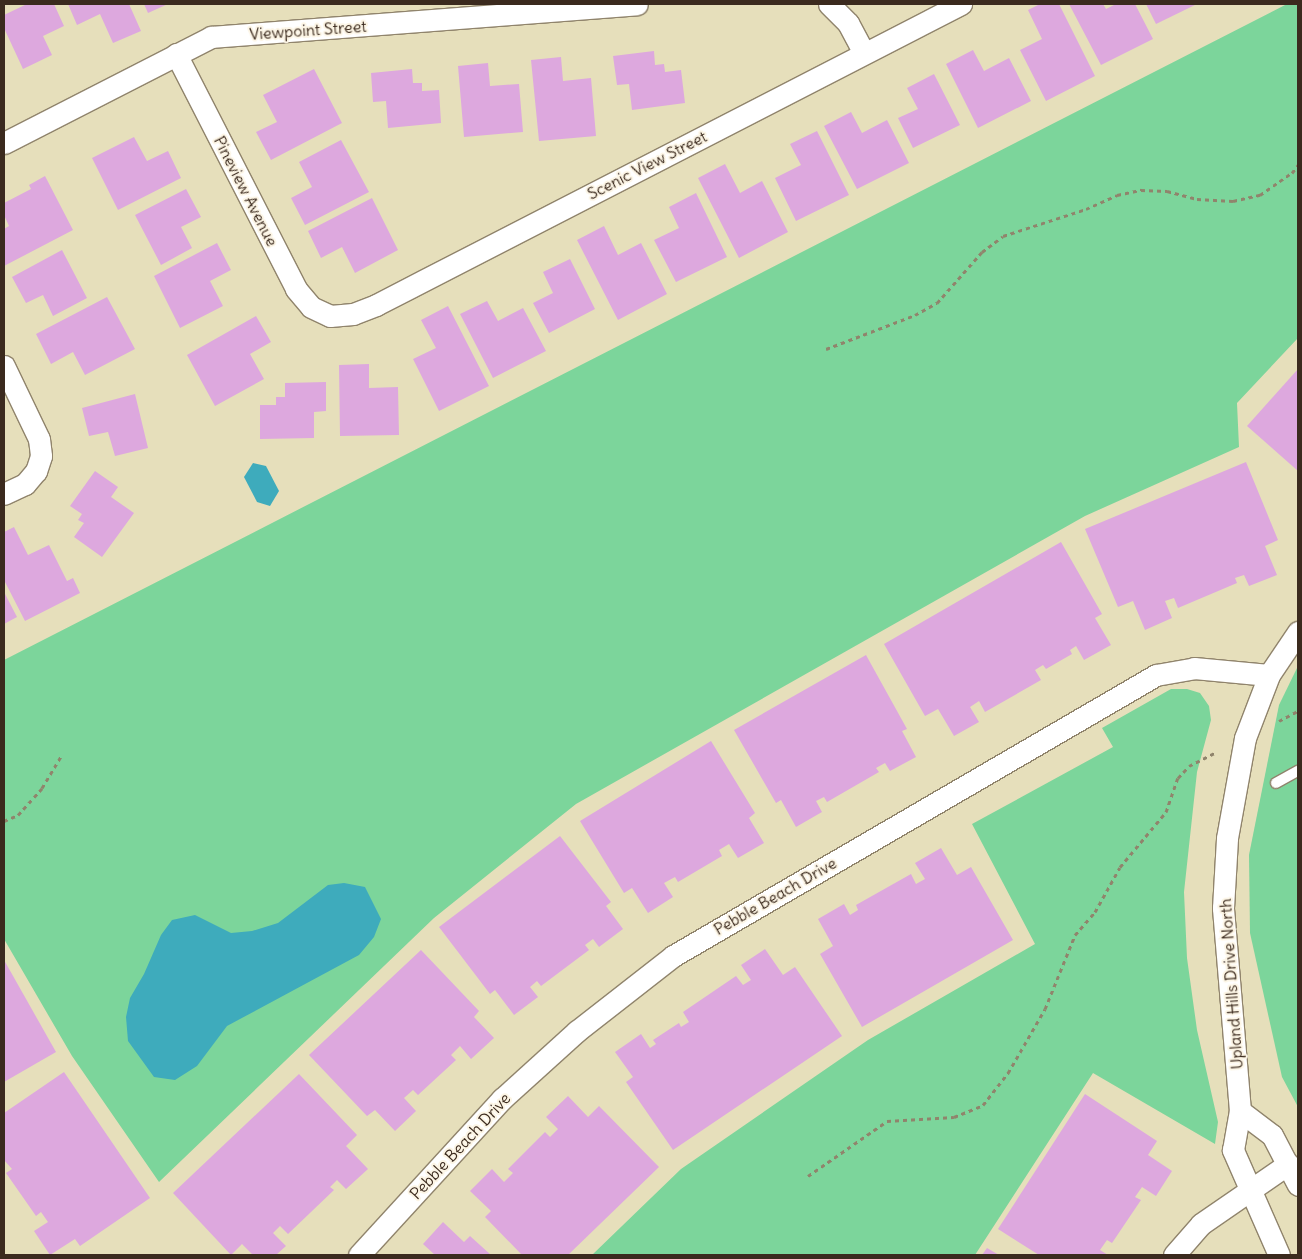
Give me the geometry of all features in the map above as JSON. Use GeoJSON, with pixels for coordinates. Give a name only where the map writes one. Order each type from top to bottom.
{"type":"FeatureCollection","features":[{"type":"Feature","properties":{"kind":"street","name":"Viewpoint Street"},"geometry":{"type":"LineString","coordinates":[[4,143],[211,37],[637,4]]}},
{"type":"Feature","properties":{"kind":"street"},"geometry":{"type":"LineString","coordinates":[[830,4],[848,23],[864,53]]}},
{"type":"Feature","properties":{"kind":"street","name":"Scenic View Street"},"geometry":{"type":"LineString","coordinates":[[330,316],[353,314],[376,304],[961,4]]}},
{"type":"Feature","properties":{"kind":"street","name":"Pineview Avenue"},"geometry":{"type":"LineString","coordinates":[[176,54],[296,289],[312,307],[330,316]]}},
{"type":"Feature","properties":{"kind":"street"},"geometry":{"type":"LineString","coordinates":[[4,366],[39,439],[41,456],[36,470],[25,484],[4,494]]}},
{"type":"Feature","properties":{"kind":"street","name":"Upland Hills Drive North"},"geometry":{"type":"LineString","coordinates":[[1279,1255],[1248,1189],[1233,1150],[1240,1112],[1223,908],[1227,838],[1245,738],[1268,675],[1298,632]]}},
{"type":"Feature","properties":{"kind":"street","name":"Pebble Beach Drive"},"geometry":{"type":"LineString","coordinates":[[358,1255],[502,1099],[577,1032],[672,956],[1156,675],[1194,668],[1268,675]]}},
{"type":"Feature","properties":{"kind":"street"},"geometry":{"type":"LineString","coordinates":[[1240,1112],[1272,1135],[1298,1185]]}},
{"type":"Feature","properties":{"kind":"street"},"geometry":{"type":"LineString","coordinates":[[1174,1255],[1200,1224],[1248,1189],[1288,1164]]}},
{"type":"Feature","properties":{"kind":"lane"},"geometry":{"type":"LineString","coordinates":[[1276,783],[1298,771]]}},
{"type":"Feature","properties":{"kind":"path"},"geometry":{"type":"LineString","coordinates":[[826,349],[915,315],[937,303],[982,252],[1003,236],[1086,209],[1117,195],[1141,190],[1167,191],[1197,199],[1233,201],[1260,195],[1292,173],[1298,166]]}},
{"type":"Feature","properties":{"kind":"path"},"geometry":{"type":"LineString","coordinates":[[808,1176],[887,1121],[954,1117],[983,1105],[1008,1073],[1045,1009],[1075,935],[1095,912],[1120,867],[1166,812],[1178,778],[1189,766],[1298,711]]}},
{"type":"Feature","properties":{"kind":"path"},"geometry":{"type":"LineString","coordinates":[[4,821],[18,815],[42,788],[62,755]]}},
{"type":"Feature","properties":{"kind":"green space"},"geometry":{"type":"Polygon","coordinates":[[[1287,4],[1298,4],[1298,338],[1237,403],[1239,447],[1085,516],[576,804],[434,918],[159,1182],[72,1056],[4,939],[4,660],[1287,4]]]}},
{"type":"Feature","properties":{"kind":"green space"},"geometry":{"type":"Polygon","coordinates":[[[1298,666],[1298,1107],[1282,1077],[1250,933],[1249,855],[1279,705],[1298,666]]]}},
{"type":"Feature","properties":{"kind":"green space"},"geometry":{"type":"Polygon","coordinates":[[[1171,689],[1187,689],[1200,693],[1209,706],[1211,720],[1197,772],[1184,892],[1187,958],[1197,1030],[1218,1122],[1215,1144],[1093,1073],[975,1255],[592,1255],[681,1169],[868,1040],[1035,944],[972,824],[1113,747],[1102,728],[1171,689]]]}},
{"type":"Feature","properties":{"kind":"water"},"geometry":{"type":"Polygon","coordinates":[[[253,463],[266,466],[279,491],[270,506],[257,502],[244,477],[253,463]]]}},
{"type":"Feature","properties":{"kind":"water"},"geometry":{"type":"Polygon","coordinates":[[[344,883],[365,887],[381,919],[374,937],[359,955],[227,1026],[197,1066],[175,1080],[154,1077],[128,1041],[126,1017],[130,998],[144,974],[161,935],[172,920],[195,915],[231,933],[252,931],[278,923],[328,885],[344,883]]]}},
{"type":"Feature","properties":{"kind":"building"},"geometry":{"type":"Polygon","coordinates":[[[27,4],[54,4],[64,26],[43,36],[52,55],[23,69],[4,28],[4,15],[27,4]]]}},
{"type":"Feature","properties":{"kind":"building"},"geometry":{"type":"Polygon","coordinates":[[[68,4],[129,4],[141,31],[113,43],[100,14],[77,25],[68,4]]]}},
{"type":"Feature","properties":{"kind":"building"},"geometry":{"type":"Polygon","coordinates":[[[144,4],[168,4],[148,13],[144,4]]]}},
{"type":"Feature","properties":{"kind":"building"},"geometry":{"type":"Polygon","coordinates":[[[1040,4],[1059,4],[1095,76],[1046,101],[1020,50],[1042,39],[1028,10],[1040,4]]]}},
{"type":"Feature","properties":{"kind":"building"},"geometry":{"type":"Polygon","coordinates":[[[1069,4],[1103,4],[1106,9],[1116,4],[1135,4],[1153,39],[1101,65],[1069,4]]]}},
{"type":"Feature","properties":{"kind":"building"},"geometry":{"type":"Polygon","coordinates":[[[1146,4],[1197,4],[1156,24],[1146,4]]]}},
{"type":"Feature","properties":{"kind":"building"},"geometry":{"type":"Polygon","coordinates":[[[973,50],[984,71],[1009,58],[1031,101],[978,128],[946,64],[973,50]]]}},
{"type":"Feature","properties":{"kind":"building"},"geometry":{"type":"Polygon","coordinates":[[[654,51],[655,65],[664,64],[665,72],[681,70],[685,103],[632,110],[629,84],[617,85],[613,56],[654,51]]]}},
{"type":"Feature","properties":{"kind":"building"},"geometry":{"type":"Polygon","coordinates":[[[561,57],[563,81],[591,78],[596,136],[539,141],[531,60],[561,57]]]}},
{"type":"Feature","properties":{"kind":"building"},"geometry":{"type":"Polygon","coordinates":[[[488,63],[490,86],[519,84],[523,132],[464,137],[458,66],[488,63]]]}},
{"type":"Feature","properties":{"kind":"building"},"geometry":{"type":"Polygon","coordinates":[[[314,69],[342,123],[271,160],[256,132],[277,122],[263,95],[314,69]]]}},
{"type":"Feature","properties":{"kind":"building"},"geometry":{"type":"Polygon","coordinates":[[[412,69],[413,83],[422,83],[422,91],[439,90],[441,123],[388,128],[386,101],[373,102],[371,73],[412,69]]]}},
{"type":"Feature","properties":{"kind":"building"},"geometry":{"type":"Polygon","coordinates":[[[934,74],[960,125],[913,148],[898,118],[918,109],[907,88],[934,74]]]}},
{"type":"Feature","properties":{"kind":"building"},"geometry":{"type":"Polygon","coordinates":[[[851,112],[862,133],[887,120],[909,163],[857,189],[824,126],[851,112]]]}},
{"type":"Feature","properties":{"kind":"building"},"geometry":{"type":"Polygon","coordinates":[[[817,131],[849,195],[796,221],[775,178],[801,165],[790,144],[817,131]]]}},
{"type":"Feature","properties":{"kind":"building"},"geometry":{"type":"Polygon","coordinates":[[[134,137],[147,161],[168,151],[181,178],[118,210],[92,158],[134,137]]]}},
{"type":"Feature","properties":{"kind":"building"},"geometry":{"type":"Polygon","coordinates":[[[341,140],[369,192],[305,225],[291,198],[312,187],[299,162],[341,140]]]}},
{"type":"Feature","properties":{"kind":"building"},"geometry":{"type":"Polygon","coordinates":[[[725,164],[740,193],[762,181],[788,232],[739,258],[698,178],[725,164]]]}},
{"type":"Feature","properties":{"kind":"building"},"geometry":{"type":"Polygon","coordinates":[[[45,176],[73,230],[4,266],[4,229],[9,226],[4,215],[4,203],[31,189],[29,185],[45,176]]]}},
{"type":"Feature","properties":{"kind":"building"},"geometry":{"type":"Polygon","coordinates":[[[186,189],[201,217],[181,227],[192,248],[161,265],[135,215],[186,189]]]}},
{"type":"Feature","properties":{"kind":"building"},"geometry":{"type":"Polygon","coordinates":[[[696,193],[727,257],[676,282],[654,240],[679,228],[669,207],[696,193]]]}},
{"type":"Feature","properties":{"kind":"building"},"geometry":{"type":"Polygon","coordinates":[[[372,198],[398,250],[355,273],[342,247],[321,258],[308,231],[372,198]]]}},
{"type":"Feature","properties":{"kind":"building"},"geometry":{"type":"Polygon","coordinates":[[[604,226],[618,255],[641,243],[667,294],[618,320],[577,240],[604,226]]]}},
{"type":"Feature","properties":{"kind":"building"},"geometry":{"type":"Polygon","coordinates":[[[217,243],[231,270],[210,281],[223,306],[180,328],[154,276],[217,243]]]}},
{"type":"Feature","properties":{"kind":"building"},"geometry":{"type":"Polygon","coordinates":[[[62,250],[87,298],[53,316],[43,295],[26,303],[12,277],[62,250]]]}},
{"type":"Feature","properties":{"kind":"building"},"geometry":{"type":"Polygon","coordinates":[[[570,259],[595,309],[549,333],[533,303],[553,293],[543,272],[570,259]]]}},
{"type":"Feature","properties":{"kind":"building"},"geometry":{"type":"Polygon","coordinates":[[[107,297],[135,349],[85,375],[73,352],[51,364],[36,334],[107,297]]]}},
{"type":"Feature","properties":{"kind":"building"},"geometry":{"type":"Polygon","coordinates":[[[487,301],[498,321],[523,308],[546,351],[493,378],[460,314],[487,301]]]}},
{"type":"Feature","properties":{"kind":"building"},"geometry":{"type":"Polygon","coordinates":[[[448,306],[489,386],[439,411],[413,359],[436,348],[421,320],[448,306]]]}},
{"type":"Feature","properties":{"kind":"building"},"geometry":{"type":"Polygon","coordinates":[[[256,316],[271,342],[250,354],[264,379],[215,406],[187,355],[256,316]]]}},
{"type":"Feature","properties":{"kind":"building"},"geometry":{"type":"Polygon","coordinates":[[[369,364],[369,388],[398,387],[399,435],[340,436],[339,365],[369,364]]]}},
{"type":"Feature","properties":{"kind":"building"},"geometry":{"type":"Polygon","coordinates":[[[1298,369],[1298,471],[1247,426],[1298,369]]]}},
{"type":"Feature","properties":{"kind":"building"},"geometry":{"type":"Polygon","coordinates":[[[326,382],[326,411],[314,412],[314,438],[260,439],[260,405],[276,405],[276,397],[285,397],[285,383],[326,382]]]}},
{"type":"Feature","properties":{"kind":"building"},"geometry":{"type":"Polygon","coordinates":[[[135,394],[148,448],[115,456],[108,432],[89,436],[82,408],[135,394]]]}},
{"type":"Feature","properties":{"kind":"building"},"geometry":{"type":"Polygon","coordinates":[[[1246,462],[1278,540],[1265,546],[1277,575],[1249,586],[1244,575],[1235,578],[1237,583],[1178,608],[1174,598],[1165,601],[1172,618],[1145,630],[1133,601],[1118,607],[1085,529],[1246,462]]]}},
{"type":"Feature","properties":{"kind":"building"},"geometry":{"type":"Polygon","coordinates":[[[95,471],[118,487],[111,497],[134,513],[102,557],[74,537],[84,523],[78,520],[82,514],[70,506],[95,471]]]}},
{"type":"Feature","properties":{"kind":"building"},"geometry":{"type":"Polygon","coordinates":[[[14,527],[28,555],[49,545],[67,581],[73,578],[80,593],[25,621],[4,580],[4,532],[14,527]]]}},
{"type":"Feature","properties":{"kind":"building"},"geometry":{"type":"Polygon","coordinates":[[[1061,542],[1102,614],[1095,618],[1111,645],[1084,660],[1076,646],[1070,650],[1072,654],[1046,669],[1043,665],[1035,670],[1041,680],[985,712],[979,701],[970,707],[979,722],[954,736],[938,709],[925,716],[884,644],[1061,542]]]}},
{"type":"Feature","properties":{"kind":"building"},"geometry":{"type":"Polygon","coordinates":[[[4,592],[17,617],[4,624],[4,592]]]}},
{"type":"Feature","properties":{"kind":"building"},"geometry":{"type":"Polygon","coordinates":[[[866,655],[907,729],[902,731],[916,757],[890,771],[885,763],[876,768],[879,772],[827,802],[824,797],[816,801],[822,812],[796,827],[781,800],[776,803],[734,730],[866,655]]]}},
{"type":"Feature","properties":{"kind":"building"},"geometry":{"type":"Polygon","coordinates":[[[711,741],[755,813],[749,818],[764,843],[738,858],[729,844],[719,850],[722,856],[678,882],[675,877],[664,883],[673,897],[648,913],[632,888],[624,893],[580,821],[711,741]]]}},
{"type":"Feature","properties":{"kind":"building"},"geometry":{"type":"Polygon","coordinates":[[[560,836],[611,902],[606,906],[623,929],[599,947],[593,939],[585,945],[589,950],[541,986],[537,981],[530,987],[538,997],[514,1015],[495,990],[490,994],[439,927],[560,836]]]}},
{"type":"Feature","properties":{"kind":"building"},"geometry":{"type":"Polygon","coordinates":[[[941,848],[957,875],[971,867],[1013,940],[862,1027],[820,954],[833,946],[818,919],[844,904],[850,915],[858,910],[856,905],[911,874],[916,884],[925,879],[915,863],[941,848]]]}},
{"type":"Feature","properties":{"kind":"building"},"geometry":{"type":"Polygon","coordinates":[[[765,949],[783,975],[795,967],[842,1036],[673,1150],[626,1082],[633,1077],[615,1052],[641,1034],[650,1048],[656,1044],[653,1040],[679,1023],[681,1027],[689,1022],[683,1012],[736,976],[743,985],[751,980],[741,965],[765,949]]]}},
{"type":"Feature","properties":{"kind":"building"},"geometry":{"type":"Polygon","coordinates":[[[421,950],[479,1011],[474,1017],[494,1038],[471,1059],[460,1046],[451,1055],[456,1060],[418,1095],[413,1090],[404,1098],[416,1111],[395,1131],[375,1110],[367,1116],[309,1055],[421,950]]]}},
{"type":"Feature","properties":{"kind":"building"},"geometry":{"type":"Polygon","coordinates":[[[4,960],[56,1052],[4,1082],[4,960]]]}},
{"type":"Feature","properties":{"kind":"building"},"geometry":{"type":"Polygon","coordinates":[[[64,1072],[150,1198],[80,1246],[75,1239],[50,1255],[34,1231],[48,1222],[41,1212],[36,1216],[6,1173],[12,1169],[4,1160],[4,1113],[64,1072]]]}},
{"type":"Feature","properties":{"kind":"building"},"geometry":{"type":"Polygon","coordinates":[[[299,1074],[357,1135],[346,1146],[368,1169],[346,1189],[337,1180],[330,1187],[334,1190],[288,1234],[280,1226],[273,1233],[286,1246],[276,1255],[253,1255],[242,1244],[231,1255],[173,1193],[299,1074]]]}},
{"type":"Feature","properties":{"kind":"building"},"geometry":{"type":"Polygon","coordinates":[[[1085,1094],[1157,1141],[1148,1155],[1172,1171],[1156,1196],[1142,1187],[1135,1197],[1141,1200],[1112,1243],[1107,1240],[1100,1250],[1108,1255],[1039,1255],[998,1229],[1085,1094]]]}},
{"type":"Feature","properties":{"kind":"building"},"geometry":{"type":"Polygon","coordinates":[[[568,1096],[588,1117],[599,1106],[659,1167],[568,1255],[522,1255],[485,1217],[491,1211],[470,1191],[492,1169],[504,1182],[513,1173],[508,1169],[545,1132],[550,1137],[558,1129],[546,1117],[568,1096]]]}},
{"type":"Feature","properties":{"kind":"building"},"geometry":{"type":"Polygon","coordinates":[[[443,1222],[464,1242],[470,1236],[491,1255],[435,1255],[423,1244],[443,1222]]]}},
{"type":"Feature","properties":{"kind":"building"},"geometry":{"type":"Polygon","coordinates":[[[987,1248],[999,1255],[982,1255],[987,1248]]]}}]}
